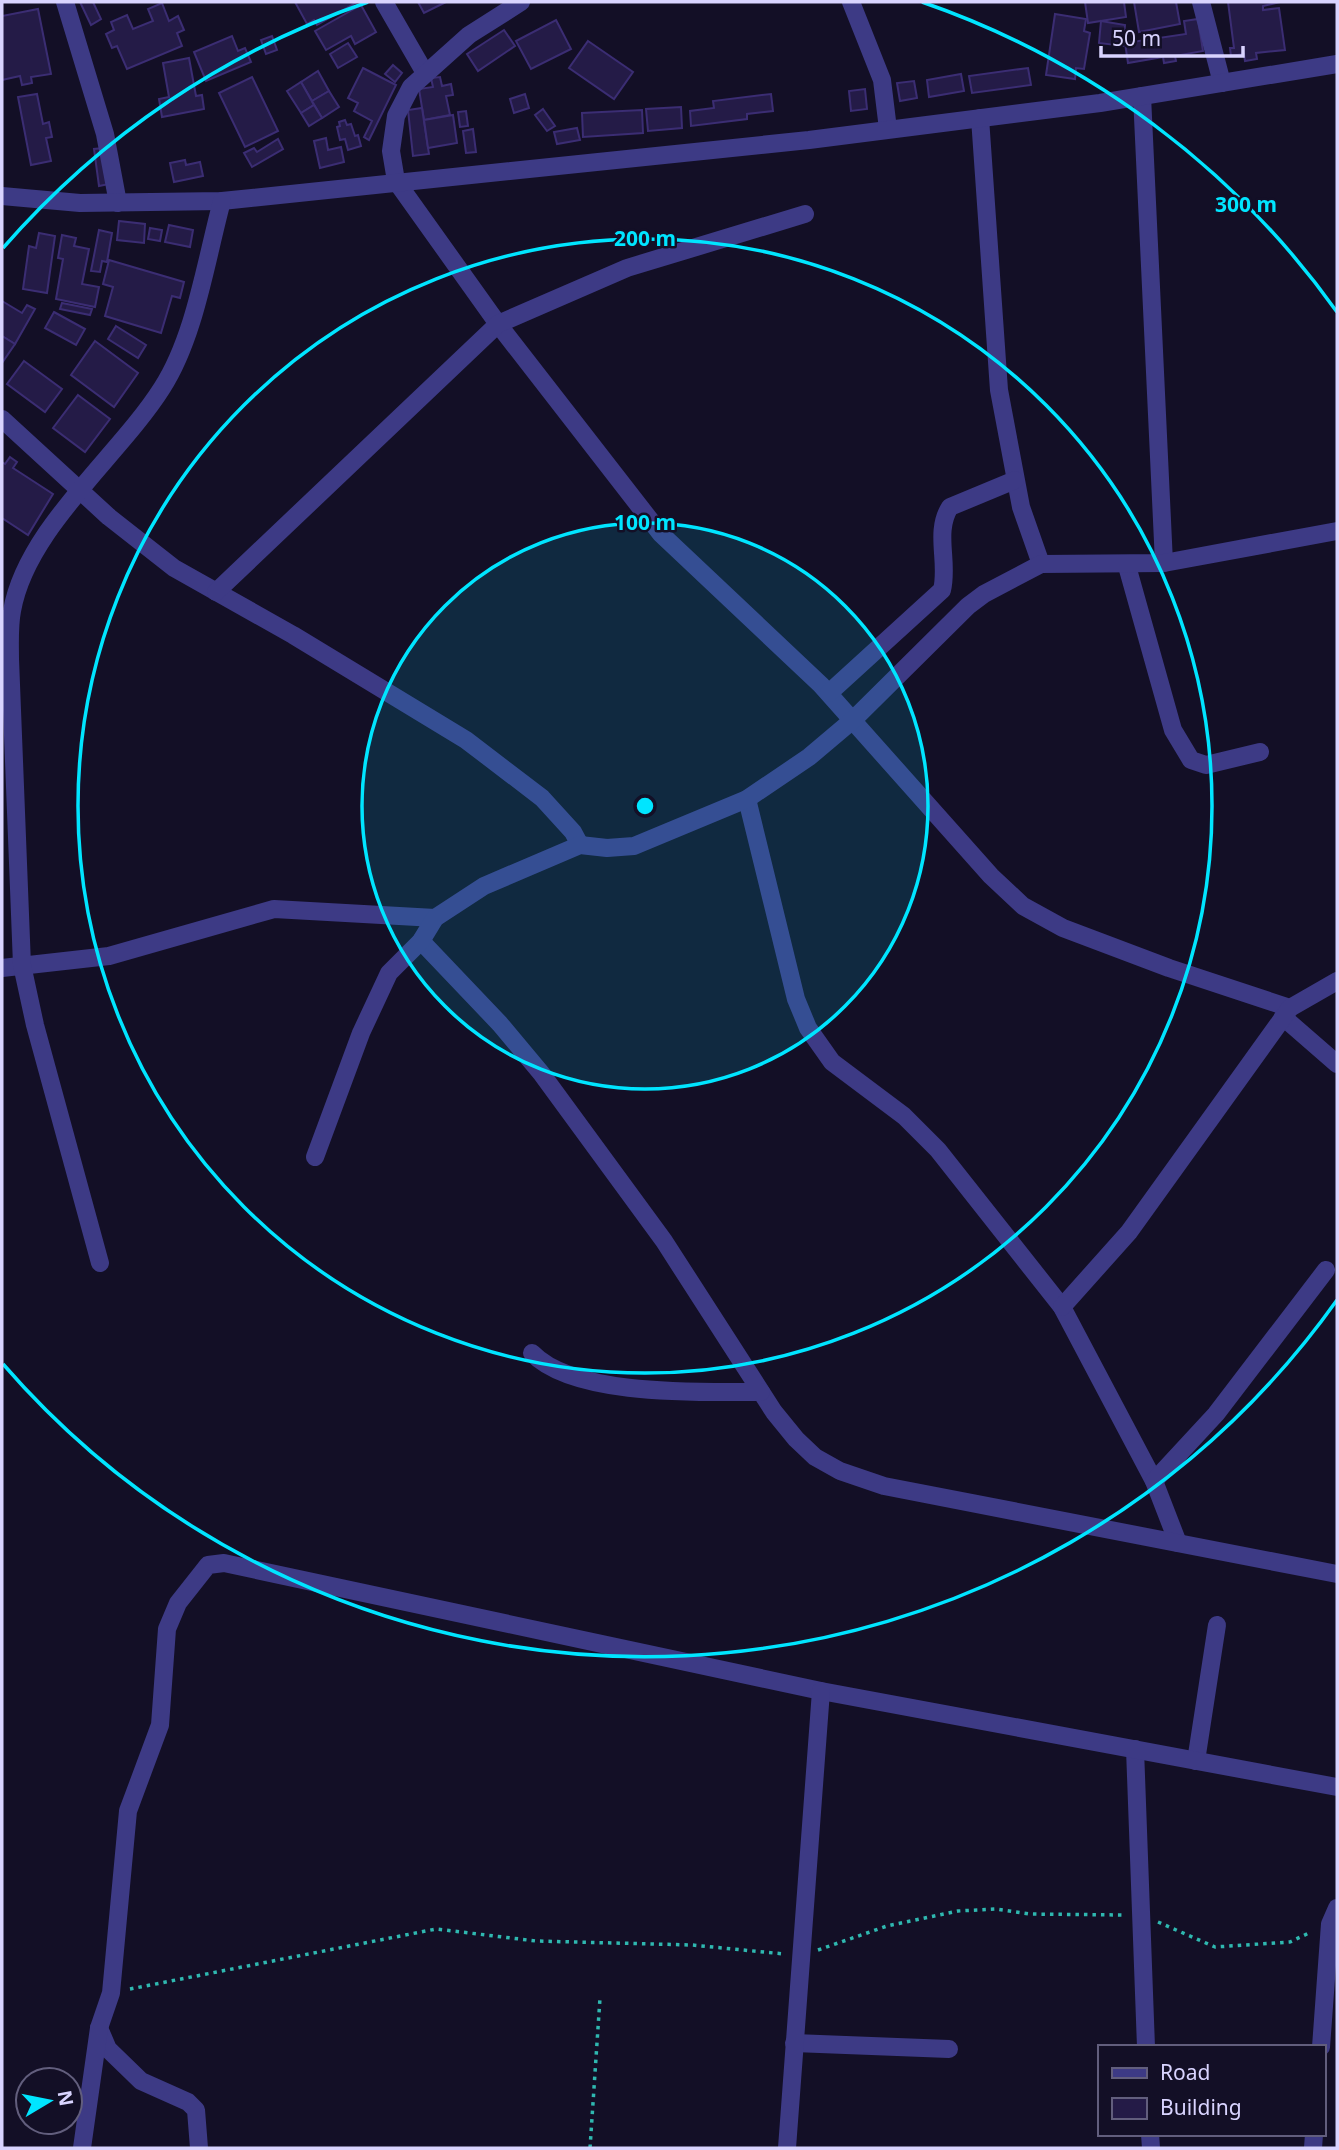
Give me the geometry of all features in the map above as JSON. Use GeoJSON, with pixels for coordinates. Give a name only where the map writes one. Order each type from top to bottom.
{"type":"FeatureCollection","features":[{"type":"Feature","properties":{"kind":"street"},"geometry":{"type":"LineString","coordinates":[[65,2],[102,122],[118,203]]}},
{"type":"Feature","properties":{"kind":"street"},"geometry":{"type":"LineString","coordinates":[[384,2],[425,73]]}},
{"type":"Feature","properties":{"kind":"street"},"geometry":{"type":"LineString","coordinates":[[521,2],[469,35],[411,87],[396,116],[391,151],[396,181],[498,324],[661,534],[829,693],[951,833],[1023,906],[1086,937],[1287,1013],[1337,1064]]}},
{"type":"Feature","properties":{"kind":"street"},"geometry":{"type":"LineString","coordinates":[[851,2],[882,80],[888,129]]}},
{"type":"Feature","properties":{"kind":"street"},"geometry":{"type":"LineString","coordinates":[[1201,2],[1222,83]]}},
{"type":"Feature","properties":{"kind":"street"},"geometry":{"type":"LineString","coordinates":[[2,196],[80,203],[222,201],[809,140],[1142,96],[1337,64]]}},
{"type":"Feature","properties":{"kind":"street"},"geometry":{"type":"LineString","coordinates":[[1142,96],[1164,563]]}},
{"type":"Feature","properties":{"kind":"street"},"geometry":{"type":"LineString","coordinates":[[980,118],[999,390],[1015,480],[1030,536],[1041,564]]}},
{"type":"Feature","properties":{"kind":"street"},"geometry":{"type":"LineString","coordinates":[[100,1263],[35,1024],[22,965],[7,729],[11,612],[20,582],[30,563],[79,489],[150,405],[176,362],[222,201]]}},
{"type":"Feature","properties":{"kind":"street"},"geometry":{"type":"LineString","coordinates":[[216,592],[498,324],[627,268],[805,214]]}},
{"type":"Feature","properties":{"kind":"street"},"geometry":{"type":"LineString","coordinates":[[2,419],[79,489],[174,568],[466,740],[542,798],[573,832],[580,845]]}},
{"type":"Feature","properties":{"kind":"street"},"geometry":{"type":"LineString","coordinates":[[829,693],[942,590],[947,572],[941,531],[943,517],[950,507],[1015,480]]}},
{"type":"Feature","properties":{"kind":"street"},"geometry":{"type":"LineString","coordinates":[[315,1157],[361,1033],[389,973],[421,941],[435,918],[484,886],[580,845],[607,848],[634,846],[747,799],[809,757],[854,719],[968,606],[984,594],[1041,564],[1127,566],[1164,563],[1337,531]]}},
{"type":"Feature","properties":{"kind":"street"},"geometry":{"type":"LineString","coordinates":[[1127,566],[1173,730],[1191,760],[1206,765],[1260,752]]}},
{"type":"Feature","properties":{"kind":"street"},"geometry":{"type":"LineString","coordinates":[[747,799],[796,999],[808,1028],[832,1062],[904,1116],[938,1150],[1062,1307],[1154,1481],[1178,1543]]}},
{"type":"Feature","properties":{"kind":"street"},"geometry":{"type":"LineString","coordinates":[[2,968],[109,956],[274,909],[435,918]]}},
{"type":"Feature","properties":{"kind":"street"},"geometry":{"type":"LineString","coordinates":[[421,941],[500,1024],[541,1073],[664,1241],[761,1392],[796,1439],[815,1457],[839,1471],[884,1486],[1337,1574]]}},
{"type":"Feature","properties":{"kind":"street"},"geometry":{"type":"LineString","coordinates":[[1062,1307],[1129,1232],[1287,1013],[1337,981]]}},
{"type":"Feature","properties":{"kind":"street"},"geometry":{"type":"LineString","coordinates":[[1154,1481],[1216,1414],[1326,1270]]}},
{"type":"Feature","properties":{"kind":"street"},"geometry":{"type":"LineString","coordinates":[[532,1353],[544,1366],[560,1373],[642,1389],[761,1392]]}},
{"type":"Feature","properties":{"kind":"street"},"geometry":{"type":"LineString","coordinates":[[82,2148],[99,2028],[111,1993],[128,1811],[160,1725],[167,1629],[178,1603],[208,1565],[224,1563],[821,1691],[1337,1787]]}},
{"type":"Feature","properties":{"kind":"street"},"geometry":{"type":"LineString","coordinates":[[1196,1761],[1217,1625]]}},
{"type":"Feature","properties":{"kind":"street"},"geometry":{"type":"LineString","coordinates":[[786,2148],[821,1691]]}},
{"type":"Feature","properties":{"kind":"street"},"geometry":{"type":"LineString","coordinates":[[1135,1749],[1146,2045]]}},
{"type":"Feature","properties":{"kind":"street"},"geometry":{"type":"LineString","coordinates":[[1321,2045],[1333,1916]]}},
{"type":"Feature","properties":{"kind":"street"},"geometry":{"type":"LineString","coordinates":[[99,2028],[108,2049],[141,2081],[193,2106],[197,2114],[199,2148]]}},
{"type":"Feature","properties":{"kind":"street"},"geometry":{"type":"LineString","coordinates":[[794,2043],[949,2049]]}},
{"type":"Feature","properties":{"kind":"path"},"geometry":{"type":"LineString","coordinates":[[111,1993],[436,1929],[536,1941],[692,1945],[801,1956],[887,1926],[958,1911],[996,1909],[1029,1914],[1140,1916],[1215,1947],[1290,1942],[1333,1916]]}},
{"type":"Feature","properties":{"kind":"path"},"geometry":{"type":"LineString","coordinates":[[590,2148],[600,1998]]}},
{"type":"Feature","properties":{"kind":"building"},"geometry":{"type":"Polygon","coordinates":[[[80,2],[93,2],[101,19],[91,25],[80,2]]]}},
{"type":"Feature","properties":{"kind":"building"},"geometry":{"type":"Polygon","coordinates":[[[295,2],[357,2],[317,25],[314,20],[307,24],[295,2]]]}},
{"type":"Feature","properties":{"kind":"building"},"geometry":{"type":"Polygon","coordinates":[[[418,2],[446,2],[424,13],[418,2]]]}},
{"type":"Feature","properties":{"kind":"building"},"geometry":{"type":"Polygon","coordinates":[[[1085,2],[1124,2],[1126,17],[1088,23],[1085,2]]]}},
{"type":"Feature","properties":{"kind":"building"},"geometry":{"type":"Polygon","coordinates":[[[1134,2],[1176,2],[1180,24],[1139,32],[1134,2]]]}},
{"type":"Feature","properties":{"kind":"building"},"geometry":{"type":"Polygon","coordinates":[[[1228,2],[1280,2],[1263,6],[1263,10],[1279,8],[1285,50],[1256,53],[1257,59],[1245,61],[1244,54],[1231,56],[1230,48],[1234,48],[1228,2]]]}},
{"type":"Feature","properties":{"kind":"building"},"geometry":{"type":"Polygon","coordinates":[[[162,3],[169,21],[178,16],[184,30],[177,33],[182,46],[127,69],[117,46],[112,48],[106,34],[114,30],[111,22],[127,15],[133,29],[153,21],[148,9],[162,3]]]}},
{"type":"Feature","properties":{"kind":"building"},"geometry":{"type":"Polygon","coordinates":[[[361,5],[376,32],[355,44],[351,36],[326,50],[315,31],[361,5]]]}},
{"type":"Feature","properties":{"kind":"building"},"geometry":{"type":"Polygon","coordinates":[[[38,9],[51,74],[31,77],[32,83],[22,85],[20,76],[2,80],[2,16],[38,9]]]}},
{"type":"Feature","properties":{"kind":"building"},"geometry":{"type":"Polygon","coordinates":[[[1055,14],[1086,19],[1084,31],[1090,33],[1084,69],[1076,68],[1075,79],[1046,75],[1055,14]]]}},
{"type":"Feature","properties":{"kind":"building"},"geometry":{"type":"Polygon","coordinates":[[[1198,19],[1203,51],[1175,56],[1176,61],[1164,63],[1163,57],[1128,63],[1125,43],[1186,34],[1184,21],[1198,19]]]}},
{"type":"Feature","properties":{"kind":"building"},"geometry":{"type":"Polygon","coordinates":[[[556,20],[571,49],[531,69],[516,41],[556,20]]]}},
{"type":"Feature","properties":{"kind":"building"},"geometry":{"type":"Polygon","coordinates":[[[1101,21],[1125,25],[1123,46],[1099,43],[1101,21]]]}},
{"type":"Feature","properties":{"kind":"building"},"geometry":{"type":"Polygon","coordinates":[[[504,30],[515,46],[478,71],[467,54],[504,30]]]}},
{"type":"Feature","properties":{"kind":"building"},"geometry":{"type":"Polygon","coordinates":[[[232,36],[238,51],[245,48],[251,62],[206,81],[194,52],[232,36]]]}},
{"type":"Feature","properties":{"kind":"building"},"geometry":{"type":"Polygon","coordinates":[[[272,36],[277,50],[266,54],[261,40],[272,36]]]}},
{"type":"Feature","properties":{"kind":"building"},"geometry":{"type":"Polygon","coordinates":[[[588,41],[633,72],[614,99],[569,68],[588,41]]]}},
{"type":"Feature","properties":{"kind":"building"},"geometry":{"type":"Polygon","coordinates":[[[348,43],[357,57],[338,68],[330,54],[348,43]]]}},
{"type":"Feature","properties":{"kind":"building"},"geometry":{"type":"Polygon","coordinates":[[[189,58],[196,96],[202,95],[204,109],[162,117],[159,99],[169,97],[163,63],[189,58]]]}},
{"type":"Feature","properties":{"kind":"building"},"geometry":{"type":"Polygon","coordinates":[[[393,65],[402,73],[395,82],[385,74],[393,65]]]}},
{"type":"Feature","properties":{"kind":"building"},"geometry":{"type":"Polygon","coordinates":[[[363,68],[396,85],[369,140],[364,137],[372,121],[354,111],[358,103],[348,98],[363,68]]]}},
{"type":"Feature","properties":{"kind":"building"},"geometry":{"type":"Polygon","coordinates":[[[1028,68],[1031,85],[972,93],[969,76],[1028,68]]]}},
{"type":"Feature","properties":{"kind":"building"},"geometry":{"type":"Polygon","coordinates":[[[318,71],[329,91],[312,101],[301,82],[318,71]]]}},
{"type":"Feature","properties":{"kind":"building"},"geometry":{"type":"Polygon","coordinates":[[[961,74],[964,91],[929,97],[927,80],[961,74]]]}},
{"type":"Feature","properties":{"kind":"building"},"geometry":{"type":"Polygon","coordinates":[[[252,77],[278,131],[245,147],[219,93],[252,77]]]}},
{"type":"Feature","properties":{"kind":"building"},"geometry":{"type":"Polygon","coordinates":[[[440,77],[442,86],[451,84],[453,95],[446,96],[450,115],[424,120],[419,89],[433,87],[431,78],[440,77]]]}},
{"type":"Feature","properties":{"kind":"building"},"geometry":{"type":"Polygon","coordinates":[[[914,81],[917,98],[900,101],[897,83],[914,81]]]}},
{"type":"Feature","properties":{"kind":"building"},"geometry":{"type":"Polygon","coordinates":[[[301,82],[314,105],[301,113],[287,91],[301,82]]]}},
{"type":"Feature","properties":{"kind":"building"},"geometry":{"type":"Polygon","coordinates":[[[865,89],[867,109],[851,111],[849,91],[865,89]]]}},
{"type":"Feature","properties":{"kind":"building"},"geometry":{"type":"Polygon","coordinates":[[[329,91],[339,107],[322,118],[312,101],[329,91]]]}},
{"type":"Feature","properties":{"kind":"building"},"geometry":{"type":"Polygon","coordinates":[[[37,94],[43,124],[49,122],[52,137],[46,138],[51,161],[31,165],[18,97],[37,94]]]}},
{"type":"Feature","properties":{"kind":"building"},"geometry":{"type":"Polygon","coordinates":[[[525,94],[529,108],[514,113],[510,99],[525,94]]]}},
{"type":"Feature","properties":{"kind":"building"},"geometry":{"type":"Polygon","coordinates":[[[771,94],[773,111],[747,114],[747,119],[691,126],[690,111],[714,108],[713,101],[771,94]]]}},
{"type":"Feature","properties":{"kind":"building"},"geometry":{"type":"Polygon","coordinates":[[[314,105],[322,118],[309,126],[301,113],[314,105]]]}},
{"type":"Feature","properties":{"kind":"building"},"geometry":{"type":"Polygon","coordinates":[[[681,107],[682,128],[648,131],[646,109],[681,107]]]}},
{"type":"Feature","properties":{"kind":"building"},"geometry":{"type":"Polygon","coordinates":[[[422,108],[429,154],[413,156],[408,110],[422,108]]]}},
{"type":"Feature","properties":{"kind":"building"},"geometry":{"type":"Polygon","coordinates":[[[543,109],[555,126],[547,131],[535,115],[543,109]]]}},
{"type":"Feature","properties":{"kind":"building"},"geometry":{"type":"Polygon","coordinates":[[[642,110],[643,133],[583,137],[582,113],[642,110]]]}},
{"type":"Feature","properties":{"kind":"building"},"geometry":{"type":"Polygon","coordinates":[[[466,111],[468,126],[460,127],[458,112],[466,111]]]}},
{"type":"Feature","properties":{"kind":"building"},"geometry":{"type":"Polygon","coordinates":[[[453,115],[457,143],[428,148],[424,120],[453,115]]]}},
{"type":"Feature","properties":{"kind":"building"},"geometry":{"type":"Polygon","coordinates":[[[345,120],[347,125],[351,124],[355,136],[358,135],[361,146],[348,150],[345,139],[340,140],[337,127],[340,126],[339,122],[345,120]]]}},
{"type":"Feature","properties":{"kind":"building"},"geometry":{"type":"Polygon","coordinates":[[[577,128],[580,140],[557,144],[554,132],[577,128]]]}},
{"type":"Feature","properties":{"kind":"building"},"geometry":{"type":"Polygon","coordinates":[[[473,129],[476,152],[466,153],[463,131],[473,129]]]}},
{"type":"Feature","properties":{"kind":"building"},"geometry":{"type":"Polygon","coordinates":[[[326,138],[328,150],[341,147],[344,162],[320,168],[314,141],[326,138]]]}},
{"type":"Feature","properties":{"kind":"building"},"geometry":{"type":"Polygon","coordinates":[[[278,139],[283,149],[252,167],[244,153],[254,148],[257,152],[278,139]]]}},
{"type":"Feature","properties":{"kind":"building"},"geometry":{"type":"Polygon","coordinates":[[[103,148],[109,184],[99,186],[94,149],[103,148]]]}},
{"type":"Feature","properties":{"kind":"building"},"geometry":{"type":"Polygon","coordinates":[[[185,160],[186,165],[200,162],[203,176],[174,182],[170,163],[185,160]]]}},
{"type":"Feature","properties":{"kind":"building"},"geometry":{"type":"Polygon","coordinates":[[[119,221],[145,224],[144,243],[117,240],[119,221]]]}},
{"type":"Feature","properties":{"kind":"building"},"geometry":{"type":"Polygon","coordinates":[[[169,225],[193,230],[190,247],[165,242],[169,225]]]}},
{"type":"Feature","properties":{"kind":"building"},"geometry":{"type":"Polygon","coordinates":[[[150,228],[162,230],[160,241],[148,239],[150,228]]]}},
{"type":"Feature","properties":{"kind":"building"},"geometry":{"type":"Polygon","coordinates":[[[99,230],[112,233],[107,262],[102,261],[100,272],[91,271],[99,230]]]}},
{"type":"Feature","properties":{"kind":"building"},"geometry":{"type":"Polygon","coordinates":[[[39,233],[55,236],[47,293],[23,289],[29,246],[36,248],[39,233]]]}},
{"type":"Feature","properties":{"kind":"building"},"geometry":{"type":"Polygon","coordinates":[[[62,235],[76,238],[74,246],[89,249],[82,284],[99,287],[95,307],[56,299],[63,259],[58,258],[62,235]]]}},
{"type":"Feature","properties":{"kind":"building"},"geometry":{"type":"Polygon","coordinates":[[[109,260],[184,282],[180,298],[172,296],[161,333],[105,316],[113,287],[103,284],[109,260]]]}},
{"type":"Feature","properties":{"kind":"building"},"geometry":{"type":"Polygon","coordinates":[[[2,301],[22,313],[27,305],[35,309],[15,344],[2,336],[2,301]]]}},
{"type":"Feature","properties":{"kind":"building"},"geometry":{"type":"Polygon","coordinates":[[[62,303],[92,309],[90,315],[60,309],[62,303]]]}},
{"type":"Feature","properties":{"kind":"building"},"geometry":{"type":"Polygon","coordinates":[[[54,312],[85,329],[76,345],[45,328],[54,312]]]}},
{"type":"Feature","properties":{"kind":"building"},"geometry":{"type":"Polygon","coordinates":[[[116,326],[146,345],[138,358],[108,339],[116,326]]]}},
{"type":"Feature","properties":{"kind":"building"},"geometry":{"type":"Polygon","coordinates":[[[2,336],[15,344],[2,363],[2,336]]]}},
{"type":"Feature","properties":{"kind":"building"},"geometry":{"type":"Polygon","coordinates":[[[95,341],[138,373],[114,407],[71,375],[95,341]]]}},
{"type":"Feature","properties":{"kind":"building"},"geometry":{"type":"Polygon","coordinates":[[[24,361],[62,389],[45,412],[7,384],[24,361]]]}},
{"type":"Feature","properties":{"kind":"building"},"geometry":{"type":"Polygon","coordinates":[[[78,395],[110,419],[85,452],[53,428],[78,395]]]}},
{"type":"Feature","properties":{"kind":"building"},"geometry":{"type":"Polygon","coordinates":[[[10,457],[17,462],[13,468],[53,494],[28,535],[2,518],[2,462],[5,464],[10,457]]]}}]}
